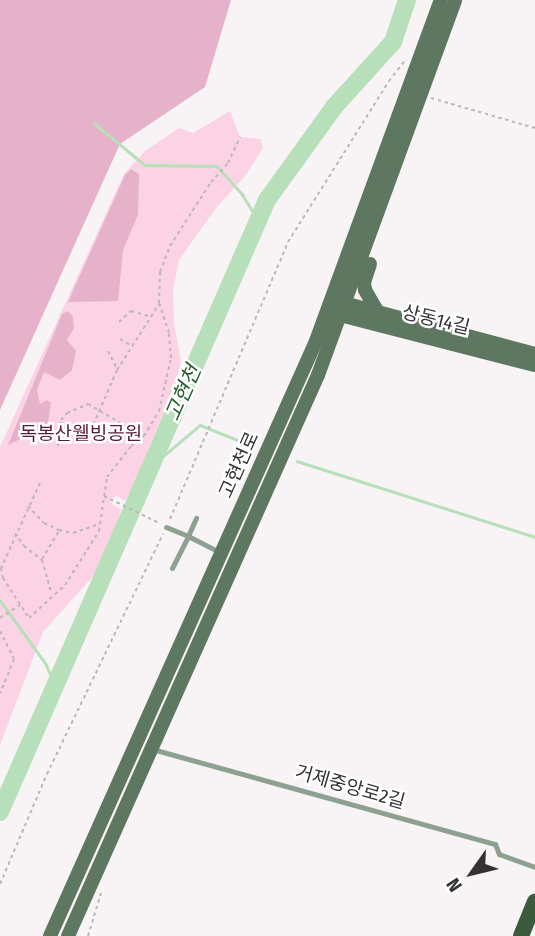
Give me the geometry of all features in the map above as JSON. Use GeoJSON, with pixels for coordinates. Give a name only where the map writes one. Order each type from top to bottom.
{"type":"FeatureCollection","features":[{"type":"Feature","properties":{"kind":"main road"},"geometry":{"type":"LineString","coordinates":[[522,936],[535,902]]}},
{"type":"Feature","properties":{"kind":"street","name":"고현천로"},"geometry":{"type":"LineString","coordinates":[[68,936],[149,749],[318,375],[337,308],[441,0]]}},
{"type":"Feature","properties":{"kind":"street","name":"고현천로"},"geometry":{"type":"LineString","coordinates":[[50,936],[220,553],[371,233],[455,0]]}},
{"type":"Feature","properties":{"kind":"street"},"geometry":{"type":"LineString","coordinates":[[318,375],[328,368],[346,330],[375,317],[364,282],[376,245],[371,233]]}},
{"type":"Feature","properties":{"kind":"street","name":"상동14길"},"geometry":{"type":"LineString","coordinates":[[337,308],[535,354]]}},
{"type":"Feature","properties":{"kind":"street","name":"상동14길"},"geometry":{"type":"LineString","coordinates":[[375,317],[535,365]]}},
{"type":"Feature","properties":{"kind":"lane"},"geometry":{"type":"LineString","coordinates":[[172,568],[196,518]]}},
{"type":"Feature","properties":{"kind":"lane"},"geometry":{"type":"LineString","coordinates":[[166,527],[220,553]]}},
{"type":"Feature","properties":{"kind":"lane","name":"거제중앙로2길"},"geometry":{"type":"LineString","coordinates":[[149,749],[495,844],[499,854],[535,867]]}},
{"type":"Feature","properties":{"kind":"path"},"geometry":{"type":"LineString","coordinates":[[0,884],[47,774],[166,527],[288,242],[389,81],[415,51]]}},
{"type":"Feature","properties":{"kind":"path"},"geometry":{"type":"LineString","coordinates":[[420,95],[535,128]]}},
{"type":"Feature","properties":{"kind":"path"},"geometry":{"type":"LineString","coordinates":[[40,483],[27,505],[1,573],[29,618],[65,585],[99,531],[107,477],[118,460],[144,436],[159,411],[171,358],[169,333],[159,303],[160,272],[170,246],[211,182],[228,163],[240,137]]}},
{"type":"Feature","properties":{"kind":"path"},"geometry":{"type":"LineString","coordinates":[[85,444],[117,370],[159,303]]}},
{"type":"Feature","properties":{"kind":"path"},"geometry":{"type":"LineString","coordinates":[[119,322],[131,311],[150,316]]}},
{"type":"Feature","properties":{"kind":"path"},"geometry":{"type":"LineString","coordinates":[[120,339],[131,345]]}},
{"type":"Feature","properties":{"kind":"path"},"geometry":{"type":"LineString","coordinates":[[108,351],[117,370]]}},
{"type":"Feature","properties":{"kind":"path"},"geometry":{"type":"LineString","coordinates":[[58,446],[61,420],[67,413],[89,404],[144,436]]}},
{"type":"Feature","properties":{"kind":"path"},"geometry":{"type":"LineString","coordinates":[[104,496],[166,527]]}},
{"type":"Feature","properties":{"kind":"path"},"geometry":{"type":"LineString","coordinates":[[27,505],[44,523],[59,530],[73,533],[100,524]]}},
{"type":"Feature","properties":{"kind":"path"},"geometry":{"type":"LineString","coordinates":[[42,559],[59,530]]}},
{"type":"Feature","properties":{"kind":"path"},"geometry":{"type":"LineString","coordinates":[[15,533],[24,546],[42,559],[52,595]]}},
{"type":"Feature","properties":{"kind":"path"},"geometry":{"type":"LineString","coordinates":[[0,618],[20,605]]}},
{"type":"Feature","properties":{"kind":"path"},"geometry":{"type":"LineString","coordinates":[[0,631],[14,659],[0,693]]}},
{"type":"Feature","properties":{"kind":"green space","name":"독봉산웰빙공원"},"geometry":{"type":"Polygon","coordinates":[[[230,111],[240,137],[261,139],[263,148],[246,175],[216,208],[179,260],[173,290],[174,324],[181,362],[173,394],[148,449],[147,462],[125,501],[117,496],[110,499],[113,505],[121,509],[110,546],[96,573],[43,632],[0,745],[0,447],[124,174],[145,151],[179,128],[193,133],[230,111]]]}},
{"type":"Feature","properties":{"kind":"shaded area"},"geometry":{"type":"Polygon","coordinates":[[[0,0],[231,0],[205,87],[120,144],[0,410],[0,0]]]}},
{"type":"Feature","properties":{"kind":"shaded area"},"geometry":{"type":"Polygon","coordinates":[[[131,169],[139,174],[138,215],[123,250],[118,301],[68,302],[125,175],[131,169]]]}},
{"type":"Feature","properties":{"kind":"shaded area"},"geometry":{"type":"Polygon","coordinates":[[[68,311],[73,317],[74,328],[67,340],[76,351],[72,370],[60,380],[44,372],[37,390],[40,404],[47,400],[51,403],[48,423],[8,445],[62,314],[68,311]]]}},
{"type":"Feature","properties":{"kind":"waterway","name":"고현천"},"geometry":{"type":"LineString","coordinates":[[0,812],[267,200],[334,107],[393,42],[407,0]]}},
{"type":"Feature","properties":{"kind":"waterway"},"geometry":{"type":"LineString","coordinates":[[94,123],[145,165],[217,166],[242,194],[258,220]]}},
{"type":"Feature","properties":{"kind":"waterway"},"geometry":{"type":"LineString","coordinates":[[149,468],[200,425],[245,443]]}},
{"type":"Feature","properties":{"kind":"waterway"},"geometry":{"type":"LineString","coordinates":[[297,461],[535,537]]}},
{"type":"Feature","properties":{"kind":"waterway"},"geometry":{"type":"LineString","coordinates":[[0,600],[46,664],[55,685]]}}]}
